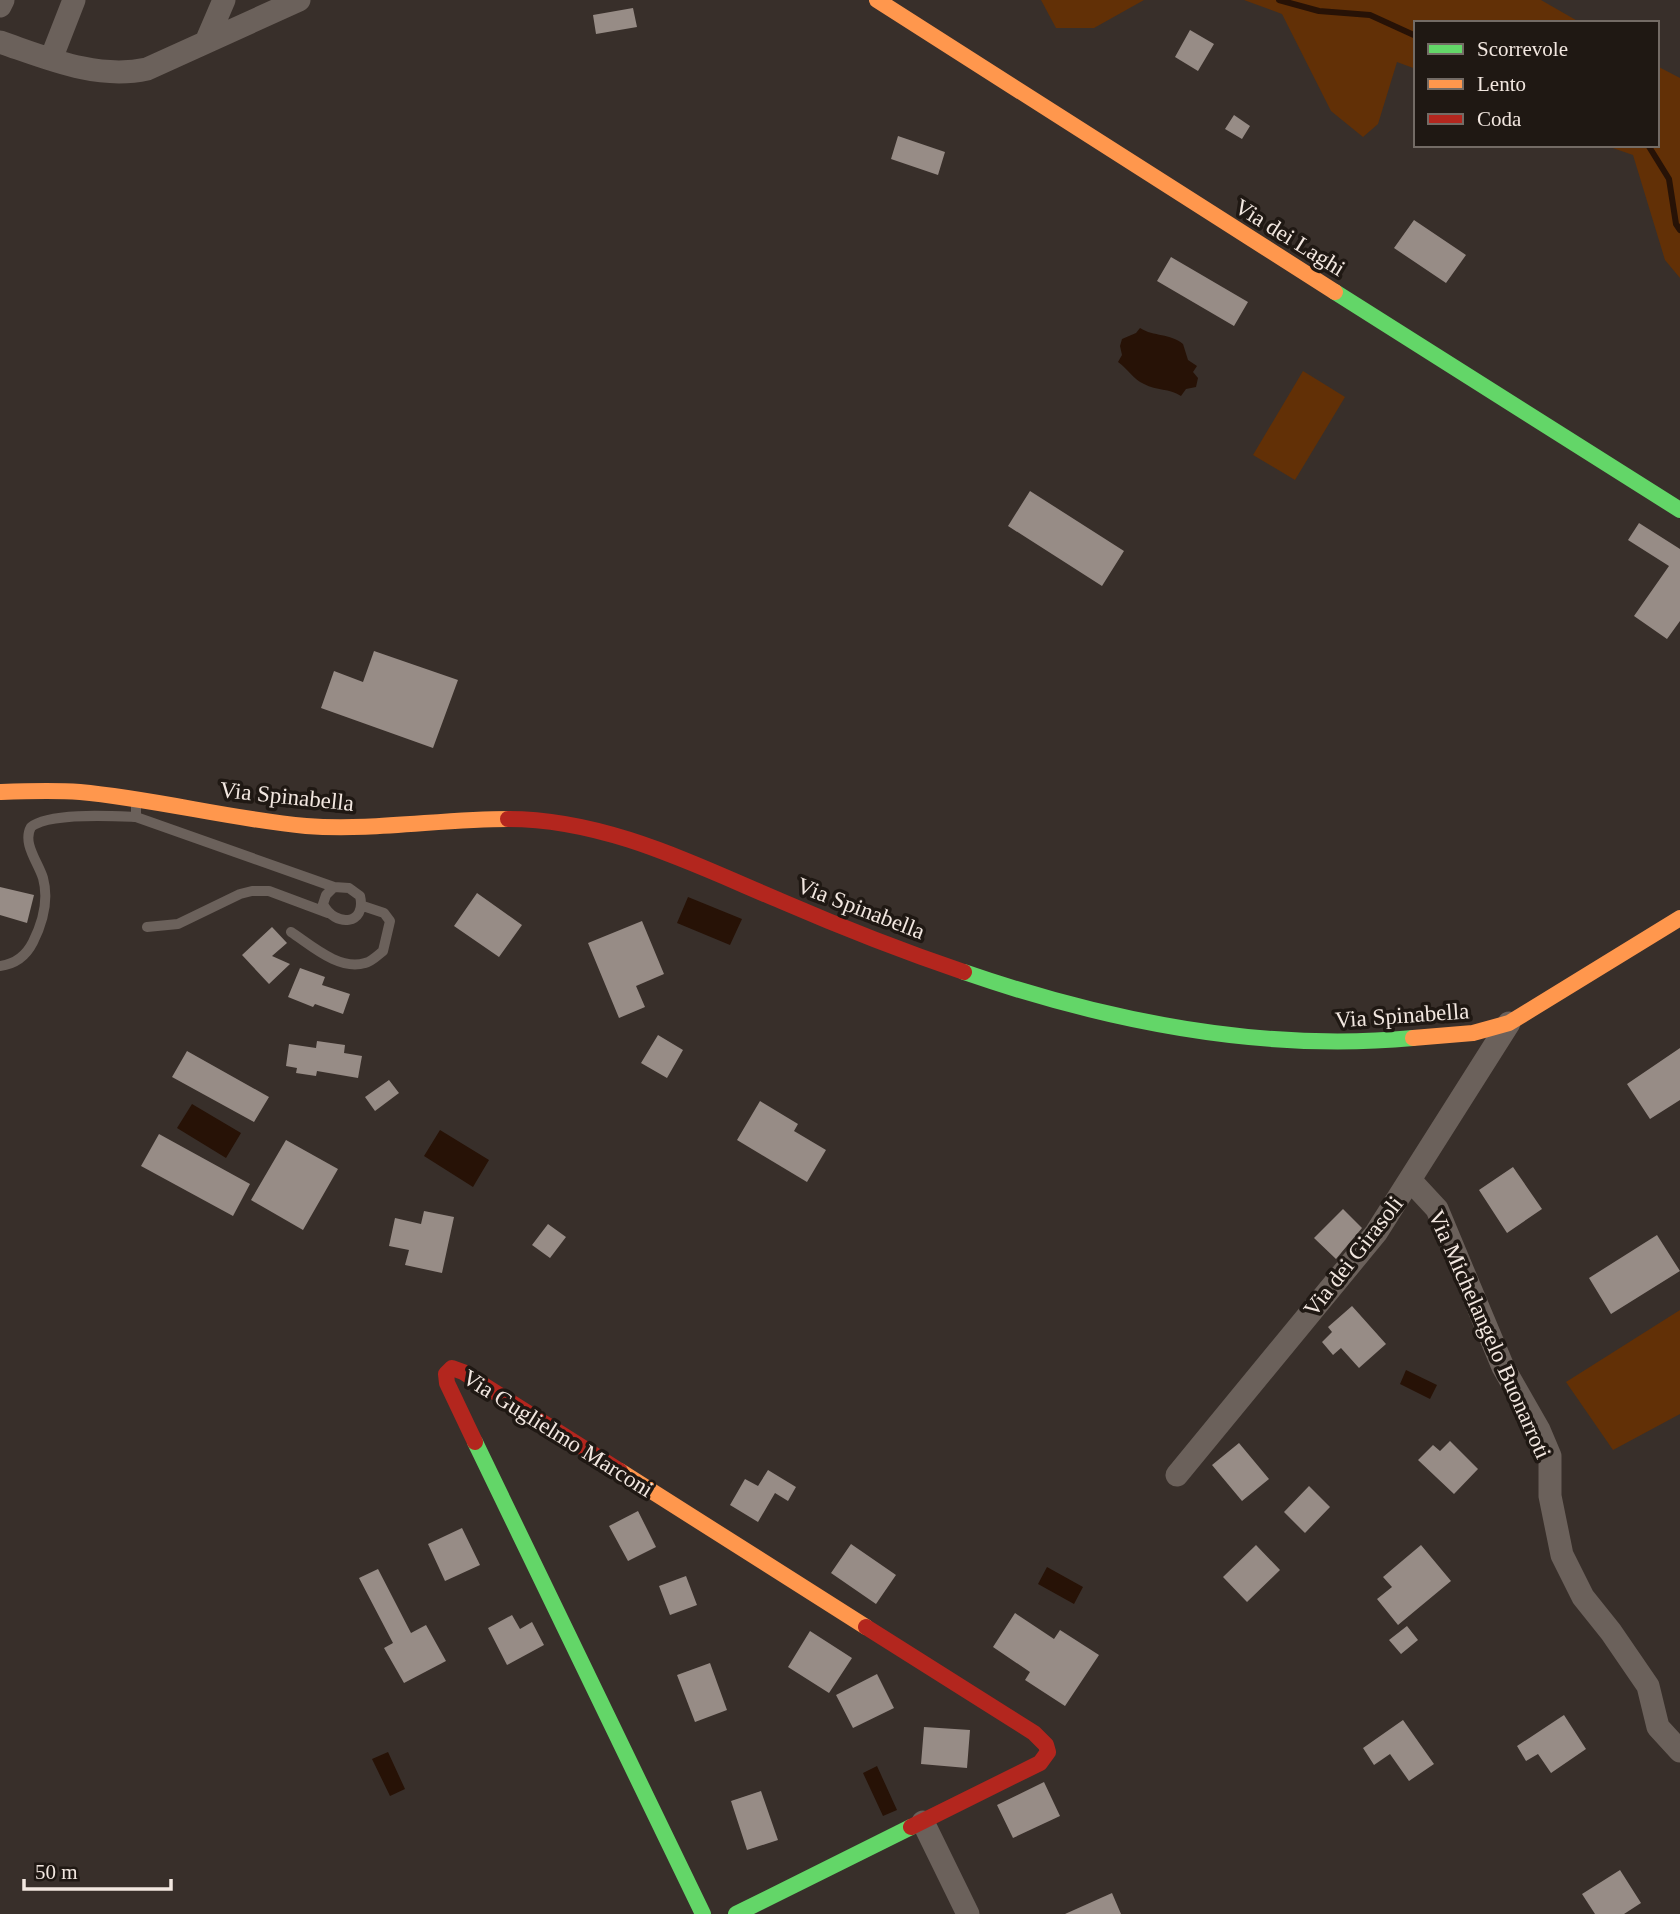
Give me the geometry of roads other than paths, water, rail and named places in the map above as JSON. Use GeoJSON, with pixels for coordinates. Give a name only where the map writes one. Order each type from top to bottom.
{"type":"FeatureCollection","features":[{"type":"Feature","properties":{"kind":"street"},"geometry":{"type":"LineString","coordinates":[[0,6],[3,0]]}},
{"type":"Feature","properties":{"kind":"street"},"geometry":{"type":"LineString","coordinates":[[51,59],[74,0]]}},
{"type":"Feature","properties":{"kind":"street"},"geometry":{"type":"LineString","coordinates":[[206,42],[224,0]]}},
{"type":"Feature","properties":{"kind":"street"},"geometry":{"type":"LineString","coordinates":[[0,42],[92,71],[133,72],[147,69],[299,0]]}},
{"type":"Feature","properties":{"kind":"street","name":"Via dei Laghi"},"geometry":{"type":"LineString","coordinates":[[877,0],[1680,510]]}},
{"type":"Feature","properties":{"kind":"street","name":"Via Spinabella"},"geometry":{"type":"LineString","coordinates":[[0,792],[57,792],[136,800],[271,822],[313,826],[372,827],[472,821],[530,821],[583,827],[639,843],[808,913],[1002,985],[1095,1009],[1184,1027],[1338,1043],[1472,1034],[1495,1029],[1680,918]]}},
{"type":"Feature","properties":{"kind":"street","name":"Via dei Girasoli"},"geometry":{"type":"LineString","coordinates":[[1177,1475],[1376,1233],[1509,1023]]}},
{"type":"Feature","properties":{"kind":"street","name":"Via Michelangelo Buonarroti"},"geometry":{"type":"LineString","coordinates":[[1411,1181],[1437,1209],[1503,1367],[1539,1430],[1550,1456],[1550,1496],[1562,1555],[1583,1597],[1648,1686],[1658,1727],[1680,1751]]}},
{"type":"Feature","properties":{"kind":"street","name":"Via Guglielmo Marconi"},"geometry":{"type":"LineString","coordinates":[[703,1914],[447,1383],[446,1374],[452,1368],[463,1372],[1034,1733],[1046,1745],[1048,1752],[1042,1761],[736,1914]]}},
{"type":"Feature","properties":{"kind":"street"},"geometry":{"type":"LineString","coordinates":[[923,1822],[968,1914]]}},
{"type":"Feature","properties":{"kind":"lane"},"geometry":{"type":"LineString","coordinates":[[136,800],[136,817]]}},
{"type":"Feature","properties":{"kind":"lane"},"geometry":{"type":"LineString","coordinates":[[0,966],[19,960],[30,949],[41,925],[45,900],[43,880],[27,840],[31,827],[43,821],[85,815],[136,817],[334,887],[349,888],[360,896],[363,906],[357,916],[348,921],[336,919],[328,913],[269,891],[252,891],[240,894],[178,924],[146,927]]}},
{"type":"Feature","properties":{"kind":"lane"},"geometry":{"type":"LineString","coordinates":[[328,913],[323,904],[326,895],[334,887]]}},
{"type":"Feature","properties":{"kind":"lane"},"geometry":{"type":"LineString","coordinates":[[291,932],[336,961],[366,963],[383,951],[390,921],[384,913],[363,906]]}},
{"type":"Feature","properties":{"kind":"waterway"},"geometry":{"type":"LineString","coordinates":[[1279,0],[1319,11],[1370,15],[1414,35]]}},
{"type":"Feature","properties":{"kind":"waterway"},"geometry":{"type":"LineString","coordinates":[[1649,147],[1669,179],[1676,224],[1680,230]]}}]}
